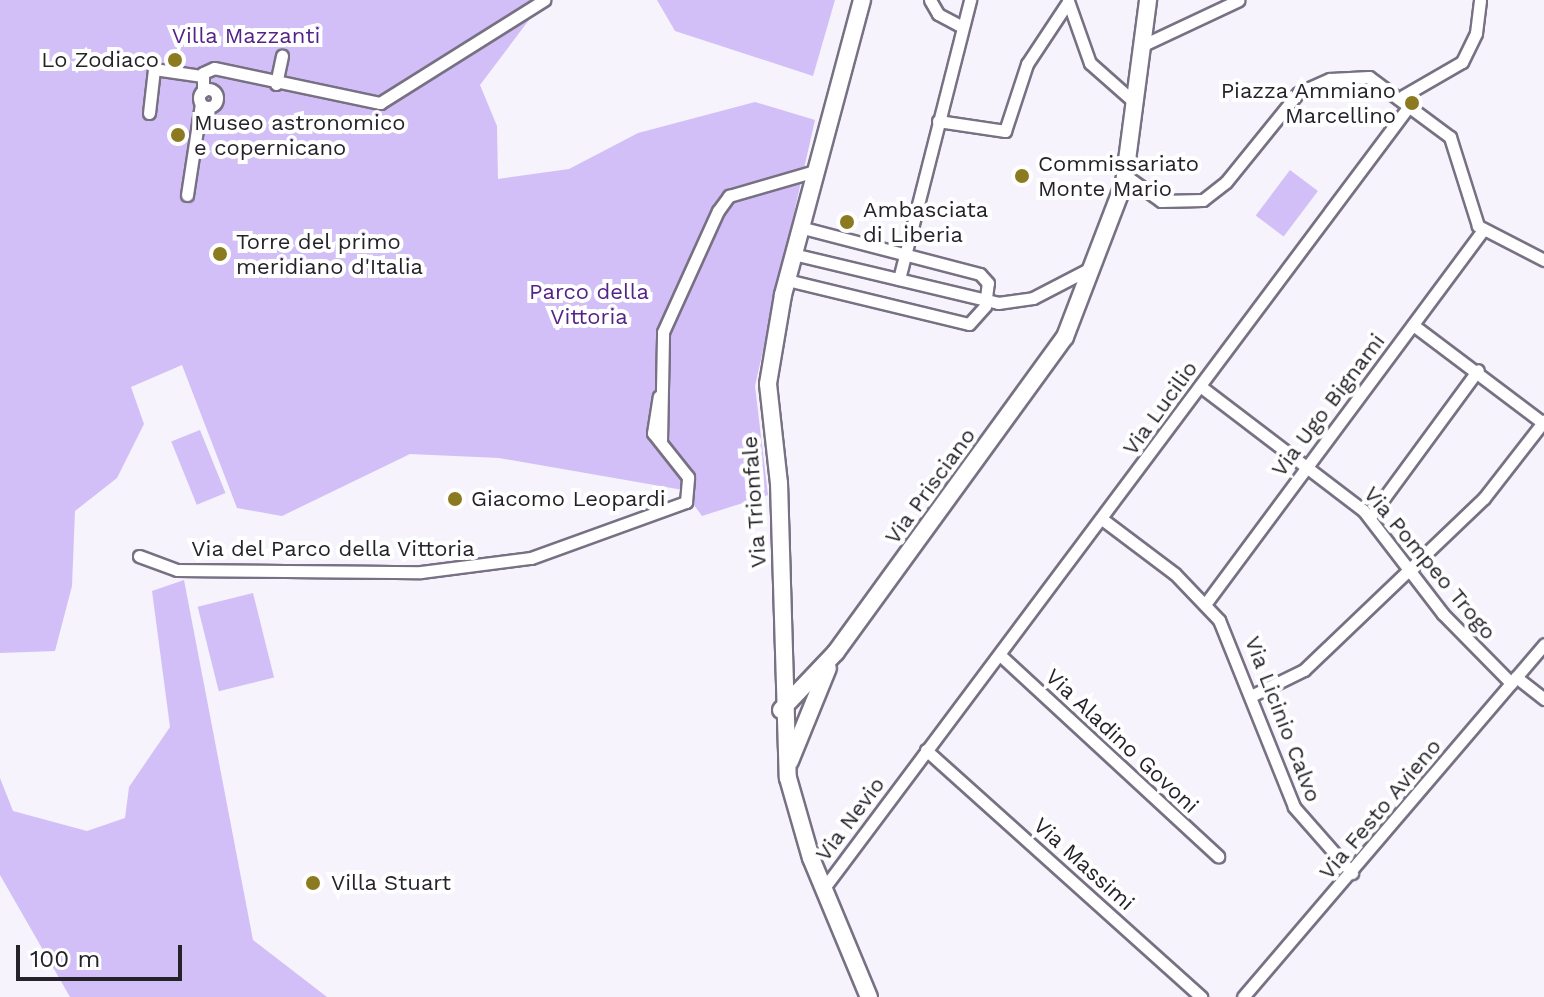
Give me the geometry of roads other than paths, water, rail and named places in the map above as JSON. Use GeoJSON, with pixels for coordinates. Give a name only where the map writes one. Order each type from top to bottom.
{"type":"FeatureCollection","features":[{"type":"Feature","properties":{"kind":"main road","name":"Via Trionfale"},"geometry":{"type":"LineString","coordinates":[[862,0],[793,254],[768,384],[782,553],[781,710],[787,770],[824,888],[869,997]]}},
{"type":"Feature","properties":{"kind":"main road","name":"Via Prisciano"},"geometry":{"type":"LineString","coordinates":[[781,710],[836,652],[1060,345],[1126,176],[1137,48],[1148,0]]}},
{"type":"Feature","properties":{"kind":"main road","name":"Via Prisciano"},"geometry":{"type":"LineString","coordinates":[[787,770],[836,652]]}},
{"type":"Feature","properties":{"kind":"street"},"geometry":{"type":"LineString","coordinates":[[149,113],[154,69],[202,76],[214,68],[276,84],[380,103],[544,0]]}},
{"type":"Feature","properties":{"kind":"street"},"geometry":{"type":"LineString","coordinates":[[930,0],[938,14],[962,27]]}},
{"type":"Feature","properties":{"kind":"street"},"geometry":{"type":"LineString","coordinates":[[899,279],[970,0]]}},
{"type":"Feature","properties":{"kind":"street"},"geometry":{"type":"LineString","coordinates":[[1137,48],[1239,0]]}},
{"type":"Feature","properties":{"kind":"street"},"geometry":{"type":"LineString","coordinates":[[1404,96],[1416,83],[1448,73],[1465,57],[1480,0]]}},
{"type":"Feature","properties":{"kind":"street"},"geometry":{"type":"LineString","coordinates":[[938,121],[1005,131],[1027,64],[1068,1]]}},
{"type":"Feature","properties":{"kind":"street"},"geometry":{"type":"LineString","coordinates":[[1068,1],[1090,63],[1132,100]]}},
{"type":"Feature","properties":{"kind":"street"},"geometry":{"type":"LineString","coordinates":[[276,84],[282,56]]}},
{"type":"Feature","properties":{"kind":"street"},"geometry":{"type":"LineString","coordinates":[[187,195],[201,104],[216,99],[203,91],[202,76]]}},
{"type":"Feature","properties":{"kind":"street"},"geometry":{"type":"LineString","coordinates":[[1126,176],[1157,199],[1198,202],[1222,187],[1305,87],[1362,76],[1404,96],[1426,113],[1455,147],[1482,231],[1544,260]]}},
{"type":"Feature","properties":{"kind":"street","name":"Via Lucilio"},"geometry":{"type":"LineString","coordinates":[[926,750],[1402,117],[1404,96]]}},
{"type":"Feature","properties":{"kind":"street","name":"Via del Parco della Vittoria"},"geometry":{"type":"LineString","coordinates":[[139,556],[198,570],[500,566],[684,505],[688,477],[653,425],[659,396],[663,332],[723,201],[815,171]]}},
{"type":"Feature","properties":{"kind":"street"},"geometry":{"type":"LineString","coordinates":[[787,280],[967,324],[977,322],[986,301],[983,275],[800,227]]}},
{"type":"Feature","properties":{"kind":"street","name":"Via Ugo Bignami"},"geometry":{"type":"LineString","coordinates":[[1206,603],[1482,231]]}},
{"type":"Feature","properties":{"kind":"street"},"geometry":{"type":"LineString","coordinates":[[793,254],[986,301],[1033,298],[1089,269]]}},
{"type":"Feature","properties":{"kind":"street"},"geometry":{"type":"LineString","coordinates":[[1253,695],[1296,677],[1407,565],[1484,498],[1543,422],[1478,370],[1413,325]]}},
{"type":"Feature","properties":{"kind":"street"},"geometry":{"type":"LineString","coordinates":[[1370,517],[1478,370]]}},
{"type":"Feature","properties":{"kind":"street","name":"Via Pompeo Trogo"},"geometry":{"type":"LineString","coordinates":[[1200,386],[1308,465],[1370,517],[1452,625],[1514,680],[1544,699]]}},
{"type":"Feature","properties":{"kind":"street","name":"Via Licinio Calvo"},"geometry":{"type":"LineString","coordinates":[[1102,519],[1206,603],[1253,695],[1301,820],[1352,873]]}},
{"type":"Feature","properties":{"kind":"street","name":"Via Festo Avieno"},"geometry":{"type":"LineString","coordinates":[[1243,997],[1352,873],[1544,644]]}},
{"type":"Feature","properties":{"kind":"street","name":"Via Aladino Govoni"},"geometry":{"type":"LineString","coordinates":[[1000,655],[1218,856]]}},
{"type":"Feature","properties":{"kind":"street","name":"Via Massimi"},"geometry":{"type":"LineString","coordinates":[[926,750],[1201,997]]}},
{"type":"Feature","properties":{"kind":"street","name":"Via Nevio"},"geometry":{"type":"LineString","coordinates":[[824,888],[926,750]]}},
{"type":"Feature","properties":{"kind":"place","name":"Lo Zodiaco"},"geometry":{"type":"Point","coordinates":[175,60]}},
{"type":"Feature","properties":{"kind":"place","name":"Piazza Ammiano Marcellino"},"geometry":{"type":"Point","coordinates":[1412,103]}},
{"type":"Feature","properties":{"kind":"place","name":"Museo astronomico e copernicano"},"geometry":{"type":"Point","coordinates":[178,135]}},
{"type":"Feature","properties":{"kind":"place","name":"Commissariato Monte Mario"},"geometry":{"type":"Point","coordinates":[1022,176]}},
{"type":"Feature","properties":{"kind":"place","name":"Ambasciata di Liberia"},"geometry":{"type":"Point","coordinates":[847,222]}},
{"type":"Feature","properties":{"kind":"place","name":"Torre del primo meridiano d'Italia"},"geometry":{"type":"Point","coordinates":[220,254]}},
{"type":"Feature","properties":{"kind":"place","name":"Giacomo Leopardi"},"geometry":{"type":"Point","coordinates":[455,499]}},
{"type":"Feature","properties":{"kind":"place","name":"Villa Stuart"},"geometry":{"type":"Point","coordinates":[313,883]}},
{"type":"Feature","properties":{"kind":"park label","name":"Villa Mazzanti"},"geometry":{"type":"Point","coordinates":[246,36]}},
{"type":"Feature","properties":{"kind":"park label","name":"Parco della Vittoria"},"geometry":{"type":"Point","coordinates":[589,304]}}]}
